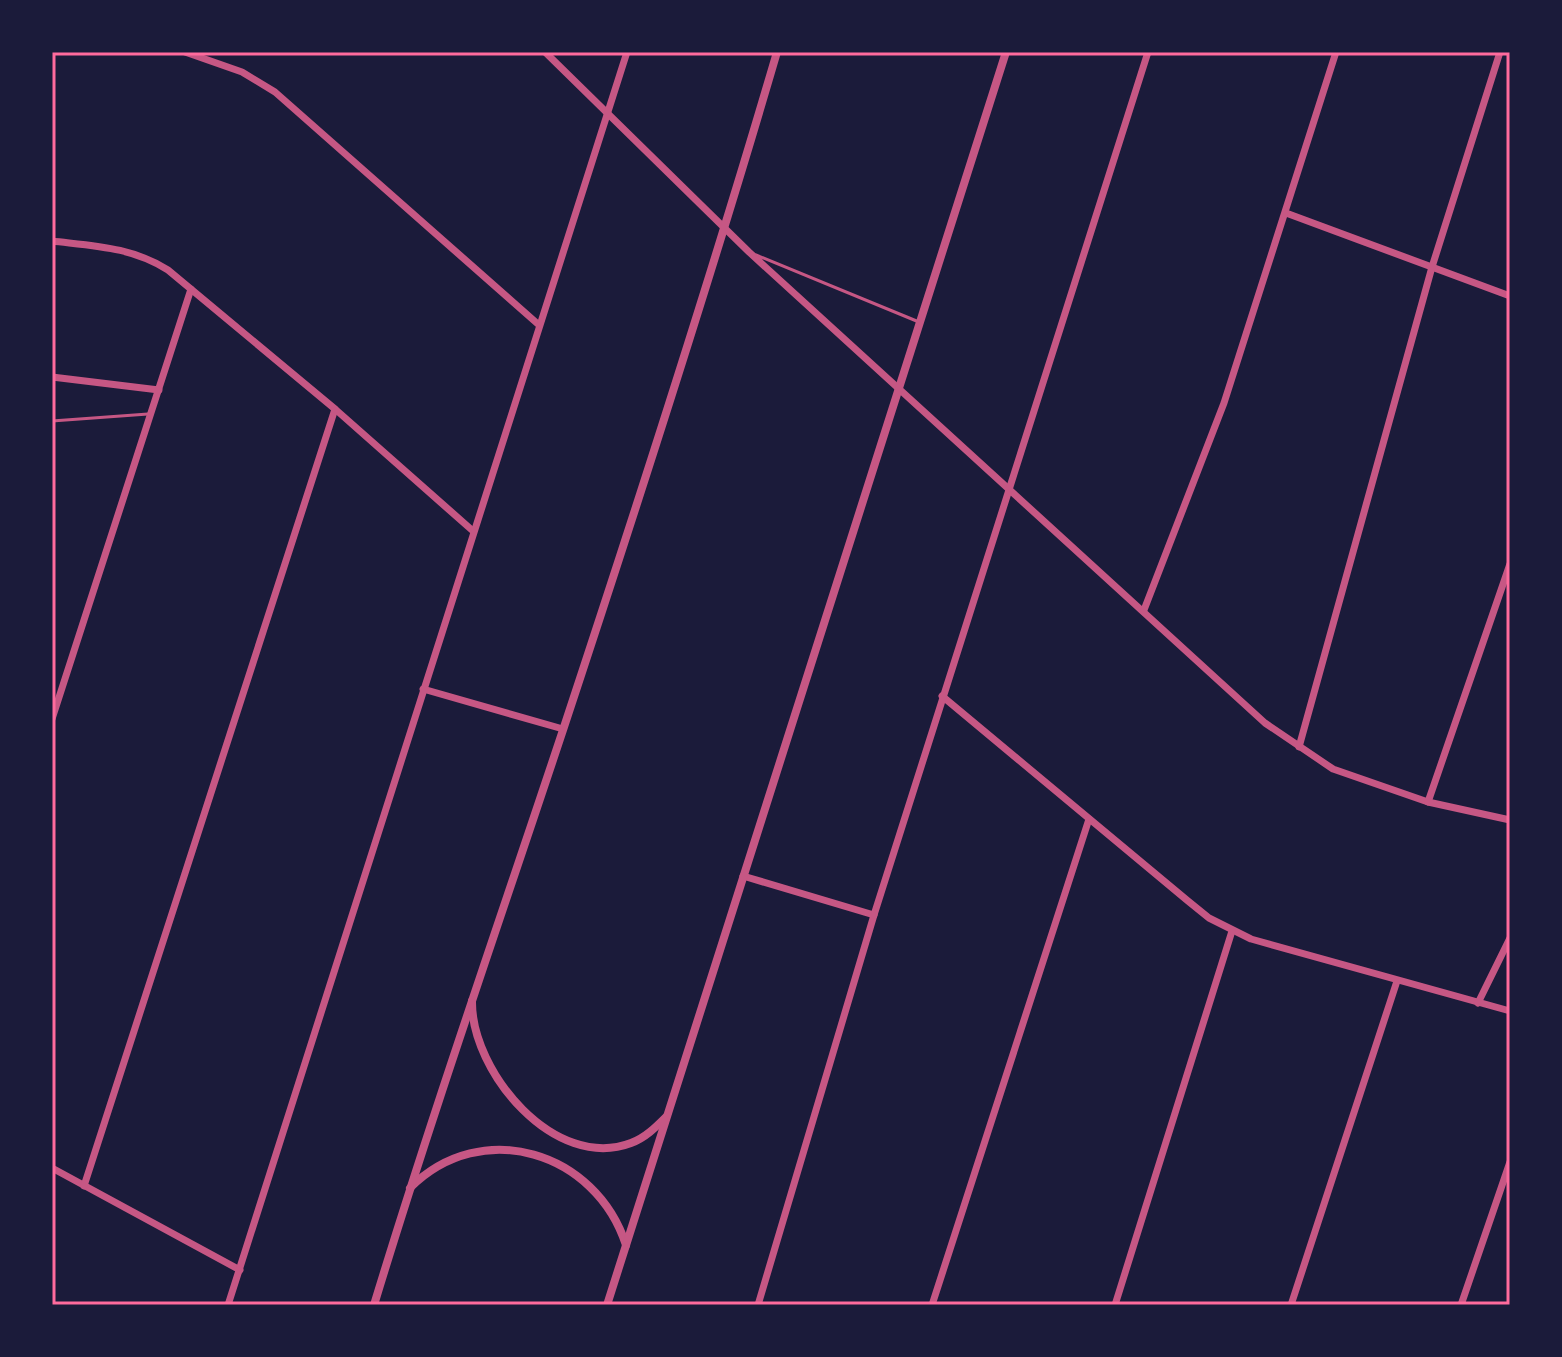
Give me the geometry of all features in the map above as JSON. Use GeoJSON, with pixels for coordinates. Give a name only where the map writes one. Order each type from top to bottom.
{"type":"FeatureCollection","features":[{"type":"Feature","properties":{"kind":"street"},"geometry":{"type":"LineString","coordinates":[[185,52],[242,72],[275,92],[539,325]]}},
{"type":"Feature","properties":{"kind":"street"},"geometry":{"type":"LineString","coordinates":[[545,52],[749,252],[1265,723],[1333,769],[1428,802],[1510,820]]}},
{"type":"Feature","properties":{"kind":"street"},"geometry":{"type":"LineString","coordinates":[[228,1305],[627,52]]}},
{"type":"Feature","properties":{"kind":"street"},"geometry":{"type":"LineString","coordinates":[[374,1305],[472,992],[563,729],[725,228],[777,52]]}},
{"type":"Feature","properties":{"kind":"street"},"geometry":{"type":"LineString","coordinates":[[607,1305],[1006,52]]}},
{"type":"Feature","properties":{"kind":"street"},"geometry":{"type":"LineString","coordinates":[[758,1305],[942,696],[1148,52]]}},
{"type":"Feature","properties":{"kind":"street"},"geometry":{"type":"LineString","coordinates":[[1144,610],[1194,488],[1336,52]]}},
{"type":"Feature","properties":{"kind":"street"},"geometry":{"type":"LineString","coordinates":[[1299,747],[1432,267],[1500,52]]}},
{"type":"Feature","properties":{"kind":"street"},"geometry":{"type":"LineString","coordinates":[[1286,213],[1510,296]]}},
{"type":"Feature","properties":{"kind":"street"},"geometry":{"type":"LineString","coordinates":[[52,241],[121,249],[147,257],[191,289],[335,409],[473,531]]}},
{"type":"Feature","properties":{"kind":"street"},"geometry":{"type":"LineString","coordinates":[[52,719],[191,289]]}},
{"type":"Feature","properties":{"kind":"street"},"geometry":{"type":"LineString","coordinates":[[52,377],[159,390]]}},
{"type":"Feature","properties":{"kind":"street"},"geometry":{"type":"LineString","coordinates":[[84,1186],[335,409]]}},
{"type":"Feature","properties":{"kind":"street"},"geometry":{"type":"LineString","coordinates":[[1428,802],[1510,564]]}},
{"type":"Feature","properties":{"kind":"street"},"geometry":{"type":"LineString","coordinates":[[423,689],[563,729]]}},
{"type":"Feature","properties":{"kind":"street"},"geometry":{"type":"LineString","coordinates":[[942,696],[1188,901],[1232,931],[1397,981],[1510,1011]]}},
{"type":"Feature","properties":{"kind":"street"},"geometry":{"type":"LineString","coordinates":[[932,1305],[1089,819]]}},
{"type":"Feature","properties":{"kind":"street"},"geometry":{"type":"LineString","coordinates":[[743,876],[874,915]]}},
{"type":"Feature","properties":{"kind":"street"},"geometry":{"type":"LineString","coordinates":[[1115,1305],[1232,931]]}},
{"type":"Feature","properties":{"kind":"street"},"geometry":{"type":"LineString","coordinates":[[1478,1003],[1510,938]]}},
{"type":"Feature","properties":{"kind":"street"},"geometry":{"type":"LineString","coordinates":[[1291,1305],[1397,981]]}},
{"type":"Feature","properties":{"kind":"street"},"geometry":{"type":"LineString","coordinates":[[472,992],[472,1015],[486,1060],[512,1099],[546,1127],[574,1143],[603,1148],[632,1143],[666,1117]]}},
{"type":"Feature","properties":{"kind":"street"},"geometry":{"type":"LineString","coordinates":[[409,1190],[437,1166],[463,1155],[491,1150],[528,1154],[565,1167],[598,1192],[615,1217],[626,1246]]}},
{"type":"Feature","properties":{"kind":"street"},"geometry":{"type":"LineString","coordinates":[[1461,1305],[1510,1162]]}},
{"type":"Feature","properties":{"kind":"street"},"geometry":{"type":"LineString","coordinates":[[52,1168],[240,1270]]}},
{"type":"Feature","properties":{"kind":"lane"},"geometry":{"type":"LineString","coordinates":[[749,252],[919,322]]}},
{"type":"Feature","properties":{"kind":"lane"},"geometry":{"type":"LineString","coordinates":[[52,421],[151,414]]}}]}
